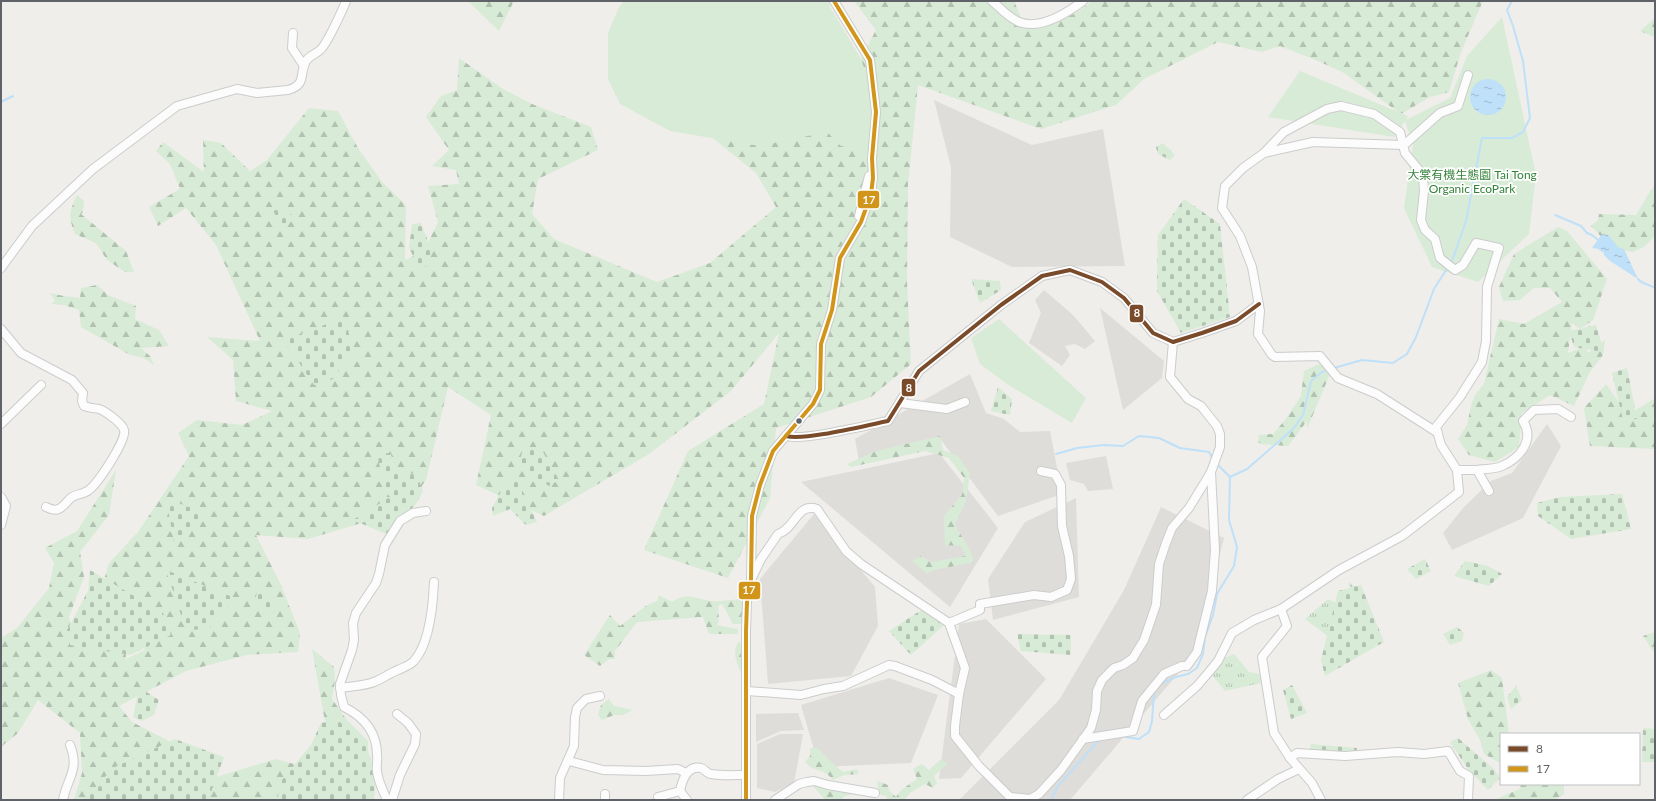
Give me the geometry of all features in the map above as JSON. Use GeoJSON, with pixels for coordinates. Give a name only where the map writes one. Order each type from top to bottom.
{"type":"FeatureCollection","features":[{"type":"Feature","properties":{"kind":"street"},"geometry":{"type":"LineString","coordinates":[[1,268],[32,226],[93,169],[177,106],[237,89],[257,93],[292,89],[302,79],[306,60],[321,50],[346,1]]}},
{"type":"Feature","properties":{"kind":"street"},"geometry":{"type":"LineString","coordinates":[[746,800],[747,602],[751,580],[752,516],[760,485],[773,451],[813,404],[820,390],[822,344],[832,310],[840,258],[854,234],[872,162],[876,112],[870,60],[834,1]]}},
{"type":"Feature","properties":{"kind":"street"},"geometry":{"type":"LineString","coordinates":[[992,1],[1016,20],[1029,24],[1039,23],[1057,16],[1083,1]]}},
{"type":"Feature","properties":{"kind":"street"},"geometry":{"type":"LineString","coordinates":[[293,33],[292,48],[304,66]]}},
{"type":"Feature","properties":{"kind":"street"},"geometry":{"type":"LineString","coordinates":[[1264,153],[1313,142],[1404,145],[1440,113],[1458,106],[1468,75]]}},
{"type":"Feature","properties":{"kind":"street"},"geometry":{"type":"LineString","coordinates":[[1164,715],[1197,686],[1209,672],[1218,661],[1232,633],[1254,620],[1281,609],[1339,570],[1402,536],[1458,492],[1457,470],[1440,445],[1438,433],[1436,427],[1460,397],[1482,362],[1486,341],[1487,287],[1499,248],[1476,243],[1463,265],[1455,270],[1440,258],[1435,239],[1425,230],[1421,220],[1424,191],[1423,175],[1408,158],[1400,132],[1374,114],[1341,106],[1327,110],[1284,132],[1264,153],[1243,168],[1225,186],[1222,208],[1240,236],[1252,267],[1260,311],[1258,334],[1275,357],[1320,356],[1338,378],[1377,394],[1438,433]]}},
{"type":"Feature","properties":{"kind":"street"},"geometry":{"type":"LineString","coordinates":[[786,436],[804,436],[827,433],[888,421],[900,404],[919,371],[1001,306],[1042,276],[1070,270],[1102,282],[1124,298],[1153,333],[1173,342],[1202,334],[1236,321],[1259,304]]}},
{"type":"Feature","properties":{"kind":"street"},"geometry":{"type":"LineString","coordinates":[[1,330],[21,353],[72,380],[83,393],[82,400],[84,406],[91,409],[99,409],[120,423],[124,430],[124,436],[112,461],[89,490],[72,497],[64,506],[55,509],[46,507]]}},
{"type":"Feature","properties":{"kind":"street"},"geometry":{"type":"LineString","coordinates":[[751,580],[761,559],[778,534],[785,532],[803,509],[811,507],[817,509],[846,551],[861,564],[949,623],[966,668],[959,694],[955,736],[978,766],[1010,797],[1030,799],[1039,797],[1061,770],[1091,728],[1096,710],[1097,691],[1102,680],[1114,668],[1123,665],[1133,658],[1144,640],[1156,605],[1159,564],[1166,543],[1172,528],[1189,508],[1211,472],[1220,447],[1220,434],[1217,426],[1201,406],[1188,399],[1170,377],[1173,342]]}},
{"type":"Feature","properties":{"kind":"street"},"geometry":{"type":"LineString","coordinates":[[1,424],[40,385]]}},
{"type":"Feature","properties":{"kind":"street"},"geometry":{"type":"LineString","coordinates":[[900,404],[947,409],[965,402]]}},
{"type":"Feature","properties":{"kind":"street"},"geometry":{"type":"LineString","coordinates":[[1457,470],[1477,470],[1501,466],[1517,456],[1527,444],[1527,428],[1523,421],[1534,410],[1558,408],[1571,417]]}},
{"type":"Feature","properties":{"kind":"street"},"geometry":{"type":"LineString","coordinates":[[797,423],[803,431],[804,436]]}},
{"type":"Feature","properties":{"kind":"street"},"geometry":{"type":"LineString","coordinates":[[1477,470],[1489,490]]}},
{"type":"Feature","properties":{"kind":"street"},"geometry":{"type":"LineString","coordinates":[[949,623],[980,610],[980,604],[1034,595],[1051,597],[1066,590],[1071,579],[1069,556],[1062,526],[1062,485],[1055,474],[1041,471]]}},
{"type":"Feature","properties":{"kind":"street"},"geometry":{"type":"LineString","coordinates":[[1083,739],[1134,731],[1142,701],[1164,674],[1182,666],[1187,666],[1197,652],[1212,591],[1215,550],[1211,472]]}},
{"type":"Feature","properties":{"kind":"street"},"geometry":{"type":"LineString","coordinates":[[1,497],[6,506],[1,525]]}},
{"type":"Feature","properties":{"kind":"street"},"geometry":{"type":"LineString","coordinates":[[388,800],[383,792],[377,771],[375,738],[367,723],[354,712],[344,707],[340,684],[352,650],[354,640],[353,623],[356,612],[366,594],[376,583],[385,545],[400,521],[413,513],[426,511]]}},
{"type":"Feature","properties":{"kind":"street"},"geometry":{"type":"LineString","coordinates":[[340,688],[373,683],[406,667],[414,660],[420,650],[431,620],[434,604],[434,582]]}},
{"type":"Feature","properties":{"kind":"street"},"geometry":{"type":"LineString","coordinates":[[1281,609],[1287,626],[1262,657],[1274,734],[1290,758],[1312,783],[1321,800]]}},
{"type":"Feature","properties":{"kind":"street"},"geometry":{"type":"LineString","coordinates":[[747,691],[801,695],[843,686],[889,665],[932,680],[959,694]]}},
{"type":"Feature","properties":{"kind":"street"},"geometry":{"type":"LineString","coordinates":[[559,800],[560,778],[569,761],[574,746],[575,718],[578,708],[586,699],[600,696]]}},
{"type":"Feature","properties":{"kind":"street"},"geometry":{"type":"LineString","coordinates":[[392,800],[400,775],[415,744],[416,734],[408,723],[397,714]]}},
{"type":"Feature","properties":{"kind":"street"},"geometry":{"type":"LineString","coordinates":[[63,800],[70,781],[74,763],[70,745]]}},
{"type":"Feature","properties":{"kind":"street"},"geometry":{"type":"LineString","coordinates":[[1290,758],[1297,753],[1345,756],[1398,752],[1424,754],[1448,751],[1460,771],[1469,776],[1468,800]]}},
{"type":"Feature","properties":{"kind":"street"},"geometry":{"type":"LineString","coordinates":[[569,761],[603,770],[646,771],[678,769],[686,773]]}},
{"type":"Feature","properties":{"kind":"street"},"geometry":{"type":"LineString","coordinates":[[680,791],[683,778],[686,773],[699,768],[710,774],[746,775]]}},
{"type":"Feature","properties":{"kind":"street"},"geometry":{"type":"LineString","coordinates":[[1247,800],[1278,779],[1299,769]]}},
{"type":"Feature","properties":{"kind":"street"},"geometry":{"type":"LineString","coordinates":[[775,800],[799,784],[814,781],[828,785],[875,793]]}},
{"type":"Feature","properties":{"kind":"street"},"geometry":{"type":"LineString","coordinates":[[658,795],[680,791]]}},
{"type":"Feature","properties":{"kind":"street"},"geometry":{"type":"LineString","coordinates":[[680,791],[687,800]]}},
{"type":"Feature","properties":{"kind":"shaded area"},"geometry":{"type":"Polygon","coordinates":[[[934,100],[1032,145],[1103,129],[1125,266],[1012,267],[950,237],[951,167],[934,100]]]}},
{"type":"Feature","properties":{"kind":"shaded area"},"geometry":{"type":"Polygon","coordinates":[[[1044,290],[1073,315],[1095,341],[1085,349],[1075,344],[1065,346],[1070,355],[1062,366],[1029,343],[1041,313],[1035,300],[1044,290]]]}},
{"type":"Feature","properties":{"kind":"shaded area"},"geometry":{"type":"Polygon","coordinates":[[[1100,308],[1164,361],[1162,378],[1123,410],[1100,308]]]}},
{"type":"Feature","properties":{"kind":"shaded area"},"geometry":{"type":"Polygon","coordinates":[[[970,374],[986,413],[1004,419],[1020,432],[1050,431],[1062,494],[998,516],[941,440],[859,461],[855,439],[970,374]]]}},
{"type":"Feature","properties":{"kind":"shaded area"},"geometry":{"type":"Polygon","coordinates":[[[1547,424],[1561,446],[1523,518],[1452,550],[1443,533],[1464,507],[1491,481],[1512,473],[1547,424]]]}},
{"type":"Feature","properties":{"kind":"shaded area"},"geometry":{"type":"Polygon","coordinates":[[[939,453],[998,528],[950,607],[801,482],[939,453]]]}},
{"type":"Feature","properties":{"kind":"shaded area"},"geometry":{"type":"Polygon","coordinates":[[[1106,456],[1113,489],[1088,491],[1084,484],[1070,480],[1066,463],[1106,456]]]}},
{"type":"Feature","properties":{"kind":"shaded area"},"geometry":{"type":"Polygon","coordinates":[[[1076,498],[1079,597],[993,620],[988,579],[1025,522],[1076,498]]]}},
{"type":"Feature","properties":{"kind":"shaded area"},"geometry":{"type":"Polygon","coordinates":[[[1161,507],[1224,538],[1194,655],[1070,800],[959,800],[1059,700],[1124,590],[1161,507]]]}},
{"type":"Feature","properties":{"kind":"shaded area"},"geometry":{"type":"Polygon","coordinates":[[[814,514],[875,587],[878,626],[851,676],[768,684],[760,579],[814,514]]]}},
{"type":"Feature","properties":{"kind":"shaded area"},"geometry":{"type":"Polygon","coordinates":[[[986,619],[1046,679],[961,778],[939,779],[959,624],[986,619]]]}},
{"type":"Feature","properties":{"kind":"shaded area"},"geometry":{"type":"Polygon","coordinates":[[[889,678],[938,695],[911,763],[819,767],[801,705],[889,678]]]}},
{"type":"Feature","properties":{"kind":"shaded area"},"geometry":{"type":"Polygon","coordinates":[[[798,713],[804,730],[781,731],[756,742],[756,714],[798,713]]]}},
{"type":"Feature","properties":{"kind":"shaded area"},"geometry":{"type":"Polygon","coordinates":[[[780,734],[803,734],[794,783],[775,792],[757,788],[757,744],[780,734]]]}},
{"type":"Feature","properties":{"kind":"green space"},"geometry":{"type":"Polygon","coordinates":[[[468,1],[514,1],[499,31],[468,1]]]}},
{"type":"Feature","properties":{"kind":"green space"},"geometry":{"type":"Polygon","coordinates":[[[624,1],[829,1],[830,7],[860,57],[867,75],[867,151],[841,146],[827,132],[759,146],[670,131],[620,104],[608,79],[608,33],[619,7],[624,1]]]}},
{"type":"Feature","properties":{"kind":"green space"},"geometry":{"type":"Polygon","coordinates":[[[854,1],[1014,1],[1025,27],[1036,27],[1058,21],[1081,9],[1091,1],[1483,1],[1461,52],[1449,92],[1430,97],[1401,114],[1344,73],[1280,46],[1262,52],[1218,42],[1144,79],[1116,105],[1041,129],[918,85],[908,184],[907,282],[911,364],[871,397],[776,428],[770,498],[728,578],[644,550],[688,451],[764,404],[779,333],[731,391],[649,454],[544,516],[476,485],[491,415],[448,387],[426,480],[405,510],[308,539],[256,535],[281,585],[300,633],[298,652],[247,655],[186,671],[119,706],[132,722],[169,741],[152,769],[170,783],[203,749],[216,777],[276,759],[305,767],[333,748],[324,716],[312,649],[334,667],[335,680],[332,699],[347,720],[368,741],[368,764],[373,800],[74,800],[82,773],[80,733],[38,700],[18,733],[1,747],[1,638],[17,628],[49,588],[54,563],[45,548],[77,531],[116,470],[109,515],[80,552],[84,577],[69,617],[72,633],[125,638],[126,659],[145,650],[135,631],[98,600],[109,563],[138,532],[189,456],[178,433],[197,420],[242,425],[272,411],[236,401],[233,360],[207,337],[260,341],[216,245],[186,208],[158,226],[149,207],[180,189],[170,164],[156,151],[163,142],[204,172],[203,140],[221,143],[250,171],[267,160],[309,108],[338,111],[358,148],[382,182],[406,205],[405,260],[424,251],[438,222],[428,186],[459,184],[456,170],[432,166],[449,150],[426,117],[441,96],[457,90],[459,58],[503,89],[532,104],[591,127],[598,150],[538,179],[532,214],[554,239],[657,282],[710,263],[776,207],[756,173],[688,118],[851,77],[876,30],[854,1]]]}},
{"type":"Feature","properties":{"kind":"green space","name":"大棠有機生態園 Tai Tong Organic EcoPark"},"geometry":{"type":"Polygon","coordinates":[[[1502,17],[1536,175],[1529,234],[1478,282],[1432,267],[1404,208],[1413,145],[1405,121],[1394,137],[1268,117],[1300,71],[1408,116],[1406,120],[1450,98],[1467,56],[1502,17]]]}},
{"type":"Feature","properties":{"kind":"green space"},"geometry":{"type":"Polygon","coordinates":[[[1655,18],[1655,37],[1640,31],[1655,18]]]}},
{"type":"Feature","properties":{"kind":"green space"},"geometry":{"type":"Polygon","coordinates":[[[1163,143],[1175,155],[1170,160],[1158,154],[1156,147],[1163,143]]]}},
{"type":"Feature","properties":{"kind":"green space"},"geometry":{"type":"Polygon","coordinates":[[[1655,186],[1655,236],[1644,247],[1633,252],[1612,248],[1591,226],[1598,220],[1599,214],[1636,215],[1655,186]]]}},
{"type":"Feature","properties":{"kind":"green space"},"geometry":{"type":"Polygon","coordinates":[[[77,195],[84,201],[83,212],[81,214],[126,251],[134,272],[125,272],[107,260],[96,243],[75,234],[70,214],[77,195]]]}},
{"type":"Feature","properties":{"kind":"green space"},"geometry":{"type":"Polygon","coordinates":[[[1184,199],[1220,224],[1230,317],[1181,333],[1157,291],[1158,235],[1184,199]]]}},
{"type":"Feature","properties":{"kind":"green space"},"geometry":{"type":"Polygon","coordinates":[[[278,205],[296,218],[283,227],[273,211],[278,205]]]}},
{"type":"Feature","properties":{"kind":"green space"},"geometry":{"type":"Polygon","coordinates":[[[421,223],[430,248],[430,254],[426,266],[421,271],[409,248],[412,224],[421,223]]]}},
{"type":"Feature","properties":{"kind":"green space"},"geometry":{"type":"Polygon","coordinates":[[[1558,227],[1567,231],[1607,279],[1593,320],[1580,329],[1572,323],[1568,353],[1585,346],[1588,353],[1605,340],[1603,355],[1590,372],[1574,406],[1550,395],[1522,413],[1519,447],[1495,462],[1469,455],[1458,439],[1467,425],[1475,395],[1484,384],[1499,319],[1524,324],[1562,302],[1550,288],[1534,288],[1520,300],[1503,301],[1499,287],[1514,254],[1558,227]]]}},
{"type":"Feature","properties":{"kind":"green space"},"geometry":{"type":"Polygon","coordinates":[[[971,279],[1000,281],[1001,290],[980,303],[971,279]]]}},
{"type":"Feature","properties":{"kind":"green space"},"geometry":{"type":"Polygon","coordinates":[[[97,285],[108,295],[136,306],[135,319],[159,330],[169,346],[141,348],[150,356],[154,365],[144,358],[130,355],[81,327],[79,310],[64,305],[51,304],[55,301],[50,293],[80,298],[81,288],[97,285]]]}},
{"type":"Feature","properties":{"kind":"green space"},"geometry":{"type":"Polygon","coordinates":[[[346,317],[352,353],[333,379],[314,385],[284,340],[346,317]]]}},
{"type":"Feature","properties":{"kind":"green space"},"geometry":{"type":"Polygon","coordinates":[[[999,319],[1086,398],[1072,423],[1010,386],[980,364],[971,338],[999,319]]]}},
{"type":"Feature","properties":{"kind":"green space"},"geometry":{"type":"Polygon","coordinates":[[[1596,325],[1604,352],[1574,347],[1569,331],[1596,325]]]}},
{"type":"Feature","properties":{"kind":"green space"},"geometry":{"type":"Polygon","coordinates":[[[1321,363],[1330,374],[1307,429],[1307,421],[1288,446],[1261,444],[1258,442],[1259,435],[1273,434],[1285,420],[1301,396],[1304,371],[1321,363]]]}},
{"type":"Feature","properties":{"kind":"green space"},"geometry":{"type":"Polygon","coordinates":[[[1627,368],[1637,419],[1623,420],[1612,373],[1627,368]]]}},
{"type":"Feature","properties":{"kind":"green space"},"geometry":{"type":"Polygon","coordinates":[[[1606,384],[1628,415],[1655,398],[1655,449],[1590,446],[1584,408],[1606,384]]]}},
{"type":"Feature","properties":{"kind":"green space"},"geometry":{"type":"Polygon","coordinates":[[[998,387],[1012,399],[1010,415],[991,411],[998,387]]]}},
{"type":"Feature","properties":{"kind":"green space"},"geometry":{"type":"Polygon","coordinates":[[[940,436],[943,450],[958,456],[970,473],[966,501],[955,525],[971,552],[974,562],[934,570],[927,574],[912,561],[921,556],[931,562],[966,556],[961,546],[945,545],[944,516],[962,495],[964,478],[949,458],[925,451],[851,467],[847,464],[876,451],[940,436]]]}},
{"type":"Feature","properties":{"kind":"green space"},"geometry":{"type":"Polygon","coordinates":[[[524,447],[543,452],[559,480],[549,486],[518,465],[524,447]]]}},
{"type":"Feature","properties":{"kind":"green space"},"geometry":{"type":"Polygon","coordinates":[[[390,453],[400,475],[416,473],[423,491],[416,504],[386,534],[353,520],[390,497],[385,490],[377,454],[390,453]]]}},
{"type":"Feature","properties":{"kind":"green space"},"geometry":{"type":"Polygon","coordinates":[[[516,477],[537,522],[526,525],[510,509],[493,516],[492,508],[506,482],[516,477]]]}},
{"type":"Feature","properties":{"kind":"green space"},"geometry":{"type":"Polygon","coordinates":[[[1622,494],[1631,529],[1571,539],[1538,516],[1537,503],[1560,497],[1622,494]]]}},
{"type":"Feature","properties":{"kind":"green space"},"geometry":{"type":"Polygon","coordinates":[[[166,498],[204,513],[174,542],[166,498]]]}},
{"type":"Feature","properties":{"kind":"green space"},"geometry":{"type":"Polygon","coordinates":[[[1425,559],[1431,571],[1416,579],[1407,569],[1425,559]]]}},
{"type":"Feature","properties":{"kind":"green space"},"geometry":{"type":"Polygon","coordinates":[[[1465,561],[1488,566],[1502,574],[1489,586],[1454,576],[1465,561]]]}},
{"type":"Feature","properties":{"kind":"green space"},"geometry":{"type":"Polygon","coordinates":[[[90,570],[163,613],[171,635],[130,655],[70,645],[67,630],[88,591],[90,570]]]}},
{"type":"Feature","properties":{"kind":"green space"},"geometry":{"type":"Polygon","coordinates":[[[166,570],[235,598],[209,629],[186,630],[166,570]]]}},
{"type":"Feature","properties":{"kind":"green space"},"geometry":{"type":"Polygon","coordinates":[[[1349,583],[1361,590],[1333,640],[1305,619],[1328,599],[1340,605],[1352,598],[1349,583]]]}},
{"type":"Feature","properties":{"kind":"green space"},"geometry":{"type":"Polygon","coordinates":[[[1361,585],[1384,642],[1325,676],[1321,660],[1338,591],[1361,585]]]}},
{"type":"Feature","properties":{"kind":"green space"},"geometry":{"type":"Polygon","coordinates":[[[258,589],[275,603],[274,614],[254,604],[258,589]]]}},
{"type":"Feature","properties":{"kind":"green space"},"geometry":{"type":"Polygon","coordinates":[[[659,595],[672,602],[687,596],[716,601],[745,599],[742,612],[743,624],[733,624],[722,604],[718,606],[719,621],[717,625],[738,629],[738,634],[709,634],[703,617],[637,622],[615,651],[615,659],[609,659],[600,666],[584,655],[610,615],[620,626],[647,605],[657,601],[659,595]]]}},
{"type":"Feature","properties":{"kind":"green space"},"geometry":{"type":"Polygon","coordinates":[[[923,609],[935,615],[943,626],[911,655],[889,631],[923,609]]]}},
{"type":"Feature","properties":{"kind":"green space"},"geometry":{"type":"Polygon","coordinates":[[[1457,627],[1464,633],[1462,641],[1450,645],[1443,634],[1457,627]]]}},
{"type":"Feature","properties":{"kind":"green space"},"geometry":{"type":"Polygon","coordinates":[[[1655,632],[1655,654],[1643,636],[1655,632]]]}},
{"type":"Feature","properties":{"kind":"green space"},"geometry":{"type":"Polygon","coordinates":[[[1017,634],[1071,635],[1071,655],[1021,651],[1017,634]]]}},
{"type":"Feature","properties":{"kind":"green space"},"geometry":{"type":"Polygon","coordinates":[[[739,641],[745,654],[742,674],[735,654],[735,649],[739,641]]]}},
{"type":"Feature","properties":{"kind":"green space"},"geometry":{"type":"Polygon","coordinates":[[[1234,654],[1249,672],[1260,674],[1261,683],[1225,691],[1212,675],[1225,658],[1234,654]]]}},
{"type":"Feature","properties":{"kind":"green space"},"geometry":{"type":"Polygon","coordinates":[[[1491,670],[1502,678],[1509,733],[1500,733],[1500,763],[1484,754],[1480,740],[1468,719],[1458,683],[1491,670]]]}},
{"type":"Feature","properties":{"kind":"green space"},"geometry":{"type":"Polygon","coordinates":[[[1292,685],[1307,713],[1291,719],[1283,690],[1292,685]]]}},
{"type":"Feature","properties":{"kind":"green space"},"geometry":{"type":"Polygon","coordinates":[[[1516,686],[1522,700],[1511,709],[1507,697],[1516,686]]]}},
{"type":"Feature","properties":{"kind":"green space"},"geometry":{"type":"Polygon","coordinates":[[[142,689],[159,700],[154,715],[142,721],[133,717],[138,692],[142,689]]]}},
{"type":"Feature","properties":{"kind":"green space"},"geometry":{"type":"Polygon","coordinates":[[[609,699],[614,706],[633,710],[623,715],[614,715],[602,720],[598,715],[601,705],[609,699]]]}},
{"type":"Feature","properties":{"kind":"green space"},"geometry":{"type":"Polygon","coordinates":[[[337,720],[365,742],[376,775],[374,800],[277,800],[282,780],[311,745],[321,723],[337,720]]]}},
{"type":"Feature","properties":{"kind":"green space"},"geometry":{"type":"Polygon","coordinates":[[[1643,728],[1655,729],[1655,762],[1642,762],[1643,728]]]}},
{"type":"Feature","properties":{"kind":"green space"},"geometry":{"type":"Polygon","coordinates":[[[1458,738],[1494,769],[1500,778],[1488,790],[1468,769],[1450,742],[1458,738]]]}},
{"type":"Feature","properties":{"kind":"green space"},"geometry":{"type":"Polygon","coordinates":[[[175,739],[224,757],[208,800],[84,800],[113,768],[175,739]]]}},
{"type":"Feature","properties":{"kind":"green space"},"geometry":{"type":"Polygon","coordinates":[[[1311,744],[1357,748],[1356,753],[1309,752],[1311,744]]]}},
{"type":"Feature","properties":{"kind":"green space"},"geometry":{"type":"Polygon","coordinates":[[[810,748],[818,748],[843,772],[857,769],[859,774],[844,775],[833,780],[826,773],[812,768],[805,762],[810,756],[810,748]]]}},
{"type":"Feature","properties":{"kind":"green space"},"geometry":{"type":"Polygon","coordinates":[[[940,760],[948,763],[934,776],[937,783],[933,788],[925,784],[910,793],[904,800],[888,800],[886,796],[875,794],[879,793],[877,781],[888,785],[889,790],[896,797],[901,790],[917,779],[913,769],[922,764],[929,770],[940,760]]]}},
{"type":"Feature","properties":{"kind":"green space"},"geometry":{"type":"Polygon","coordinates":[[[813,784],[822,786],[820,788],[831,791],[832,788],[854,793],[843,797],[843,800],[825,800],[813,784]]]}},
{"type":"Feature","properties":{"kind":"green space"},"geometry":{"type":"Polygon","coordinates":[[[1521,785],[1564,785],[1564,794],[1555,800],[1494,800],[1520,789],[1521,785]]]}},
{"type":"Feature","properties":{"kind":"water"},"geometry":{"type":"Polygon","coordinates":[[[1492,79],[1501,84],[1505,90],[1505,104],[1501,110],[1492,115],[1484,115],[1475,110],[1471,104],[1470,93],[1475,84],[1481,80],[1492,79]]]}},
{"type":"Feature","properties":{"kind":"water"},"geometry":{"type":"Polygon","coordinates":[[[1602,234],[1608,235],[1619,248],[1624,249],[1638,279],[1610,261],[1604,253],[1598,249],[1592,248],[1602,234]]]}},
{"type":"Feature","properties":{"kind":"waterway"},"geometry":{"type":"LineString","coordinates":[[1451,264],[1466,221],[1482,138],[1512,138],[1523,132],[1530,118],[1523,61],[1507,10],[1512,1]]}},
{"type":"Feature","properties":{"kind":"waterway"},"geometry":{"type":"LineString","coordinates":[[1,102],[13,96]]}},
{"type":"Feature","properties":{"kind":"waterway"},"geometry":{"type":"LineString","coordinates":[[1555,215],[1581,226],[1587,233],[1598,240]]}},
{"type":"Feature","properties":{"kind":"waterway"},"geometry":{"type":"LineString","coordinates":[[1334,368],[1362,360],[1393,363],[1407,354],[1416,337],[1434,289],[1448,267]]}},
{"type":"Feature","properties":{"kind":"waterway"},"geometry":{"type":"LineString","coordinates":[[1638,279],[1655,288]]}},
{"type":"Feature","properties":{"kind":"waterway"},"geometry":{"type":"LineString","coordinates":[[1230,477],[1247,469],[1293,429],[1303,415],[1311,381],[1322,372],[1328,370]]}},
{"type":"Feature","properties":{"kind":"waterway"},"geometry":{"type":"LineString","coordinates":[[1056,454],[1077,448],[1104,445],[1123,446],[1139,436],[1159,438],[1180,448],[1209,452],[1213,459]]}},
{"type":"Feature","properties":{"kind":"waterway"},"geometry":{"type":"LineString","coordinates":[[1160,684],[1176,677],[1188,674],[1197,668],[1203,654],[1205,637],[1213,615],[1217,594],[1234,566],[1237,547],[1229,520],[1230,477],[1217,464]]}},
{"type":"Feature","properties":{"kind":"waterway"},"geometry":{"type":"LineString","coordinates":[[1119,736],[1139,739],[1149,732],[1152,721],[1154,692]]}},
{"type":"Feature","properties":{"kind":"waterway"},"geometry":{"type":"LineString","coordinates":[[1051,800],[1058,786],[1100,739]]}},
{"type":"Feature","properties":{"kind":"transit line","name":"17"},"geometry":{"type":"LineString","coordinates":[[746,800],[746,631],[747,602],[751,580],[752,516],[760,485],[773,451],[813,404],[820,390],[821,344],[832,310],[840,258],[861,222],[871,194],[873,178],[872,158],[876,112],[870,60],[834,1]]}},
{"type":"Feature","properties":{"kind":"transit line","name":"8"},"geometry":{"type":"LineString","coordinates":[[786,436],[795,437],[821,435],[888,421],[919,371],[1001,305],[1042,276],[1070,270],[1102,282],[1124,298],[1153,333],[1173,342],[1236,321],[1259,304]]}}]}
